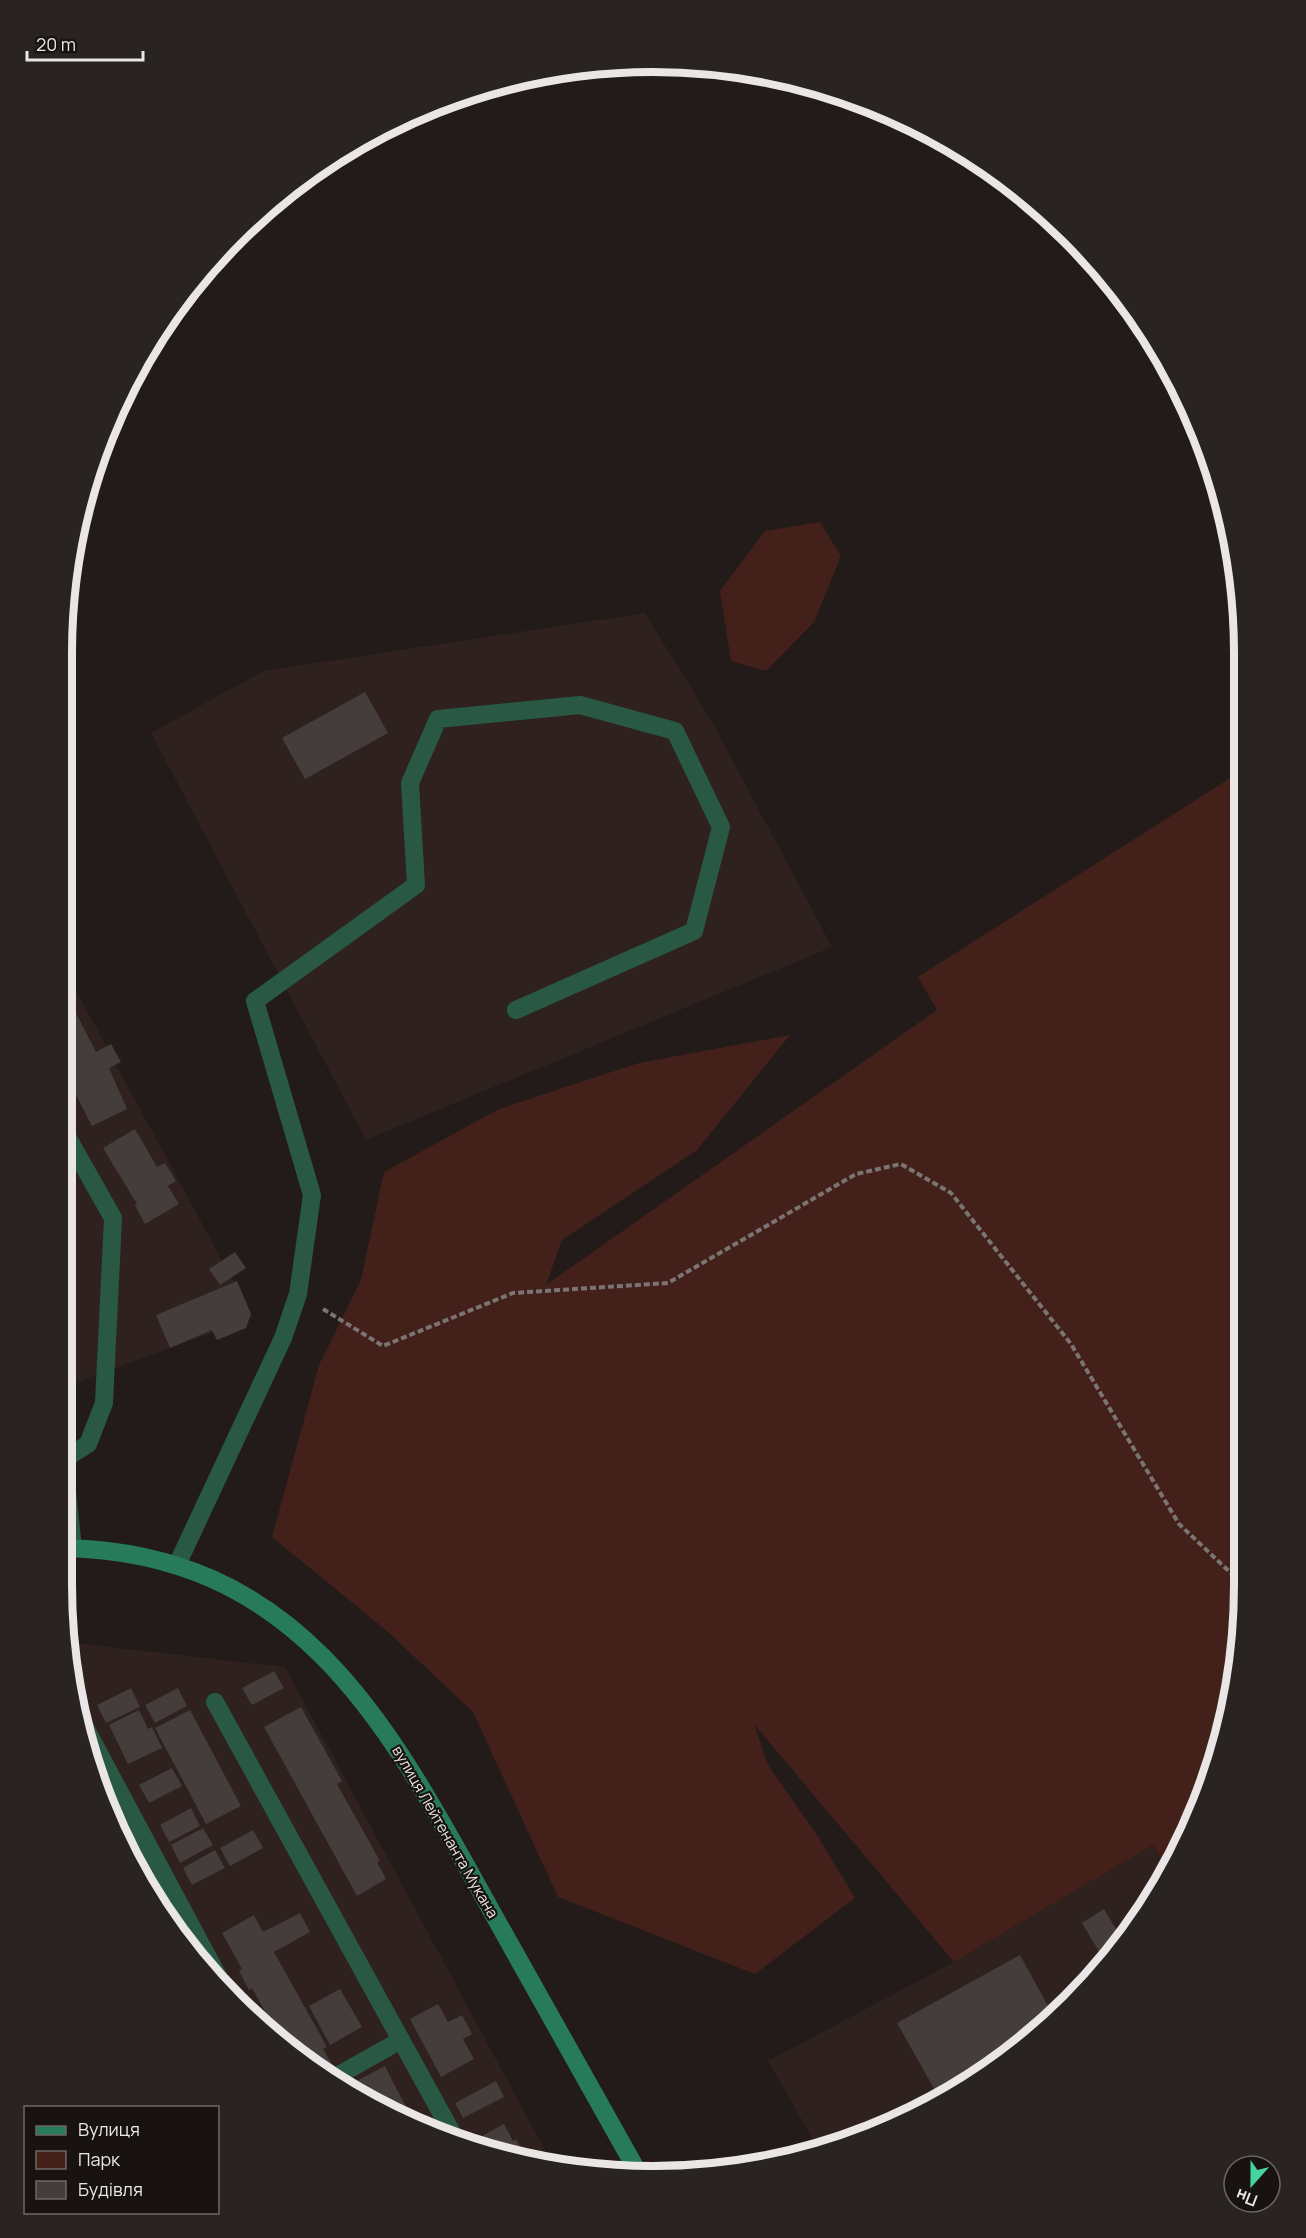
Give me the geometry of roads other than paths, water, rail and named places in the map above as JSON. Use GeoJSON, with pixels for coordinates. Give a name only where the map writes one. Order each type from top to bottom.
{"type":"FeatureCollection","features":[{"type":"Feature","properties":{"kind":"main road","name":"вулиця Лейтенанта Мукана"},"geometry":{"type":"LineString","coordinates":[[72,1548],[127,1554],[177,1565],[243,1593],[284,1620],[322,1654],[368,1708],[423,1789],[634,2166]]}},
{"type":"Feature","properties":{"kind":"lane"},"geometry":{"type":"LineString","coordinates":[[177,1565],[283,1338],[298,1294],[312,1195],[255,1001],[416,885],[410,783],[438,719],[580,705],[675,731],[722,827],[694,931],[516,1010]]}},
{"type":"Feature","properties":{"kind":"lane"},"geometry":{"type":"LineString","coordinates":[[72,1145],[113,1218],[104,1403],[88,1444],[72,1454]]}},
{"type":"Feature","properties":{"kind":"lane"},"geometry":{"type":"LineString","coordinates":[[214,1702],[450,2129]]}},
{"type":"Feature","properties":{"kind":"lane"},"geometry":{"type":"LineString","coordinates":[[96,1747],[209,1960]]}},
{"type":"Feature","properties":{"kind":"lane"},"geometry":{"type":"LineString","coordinates":[[340,2074],[401,2040]]}}]}
